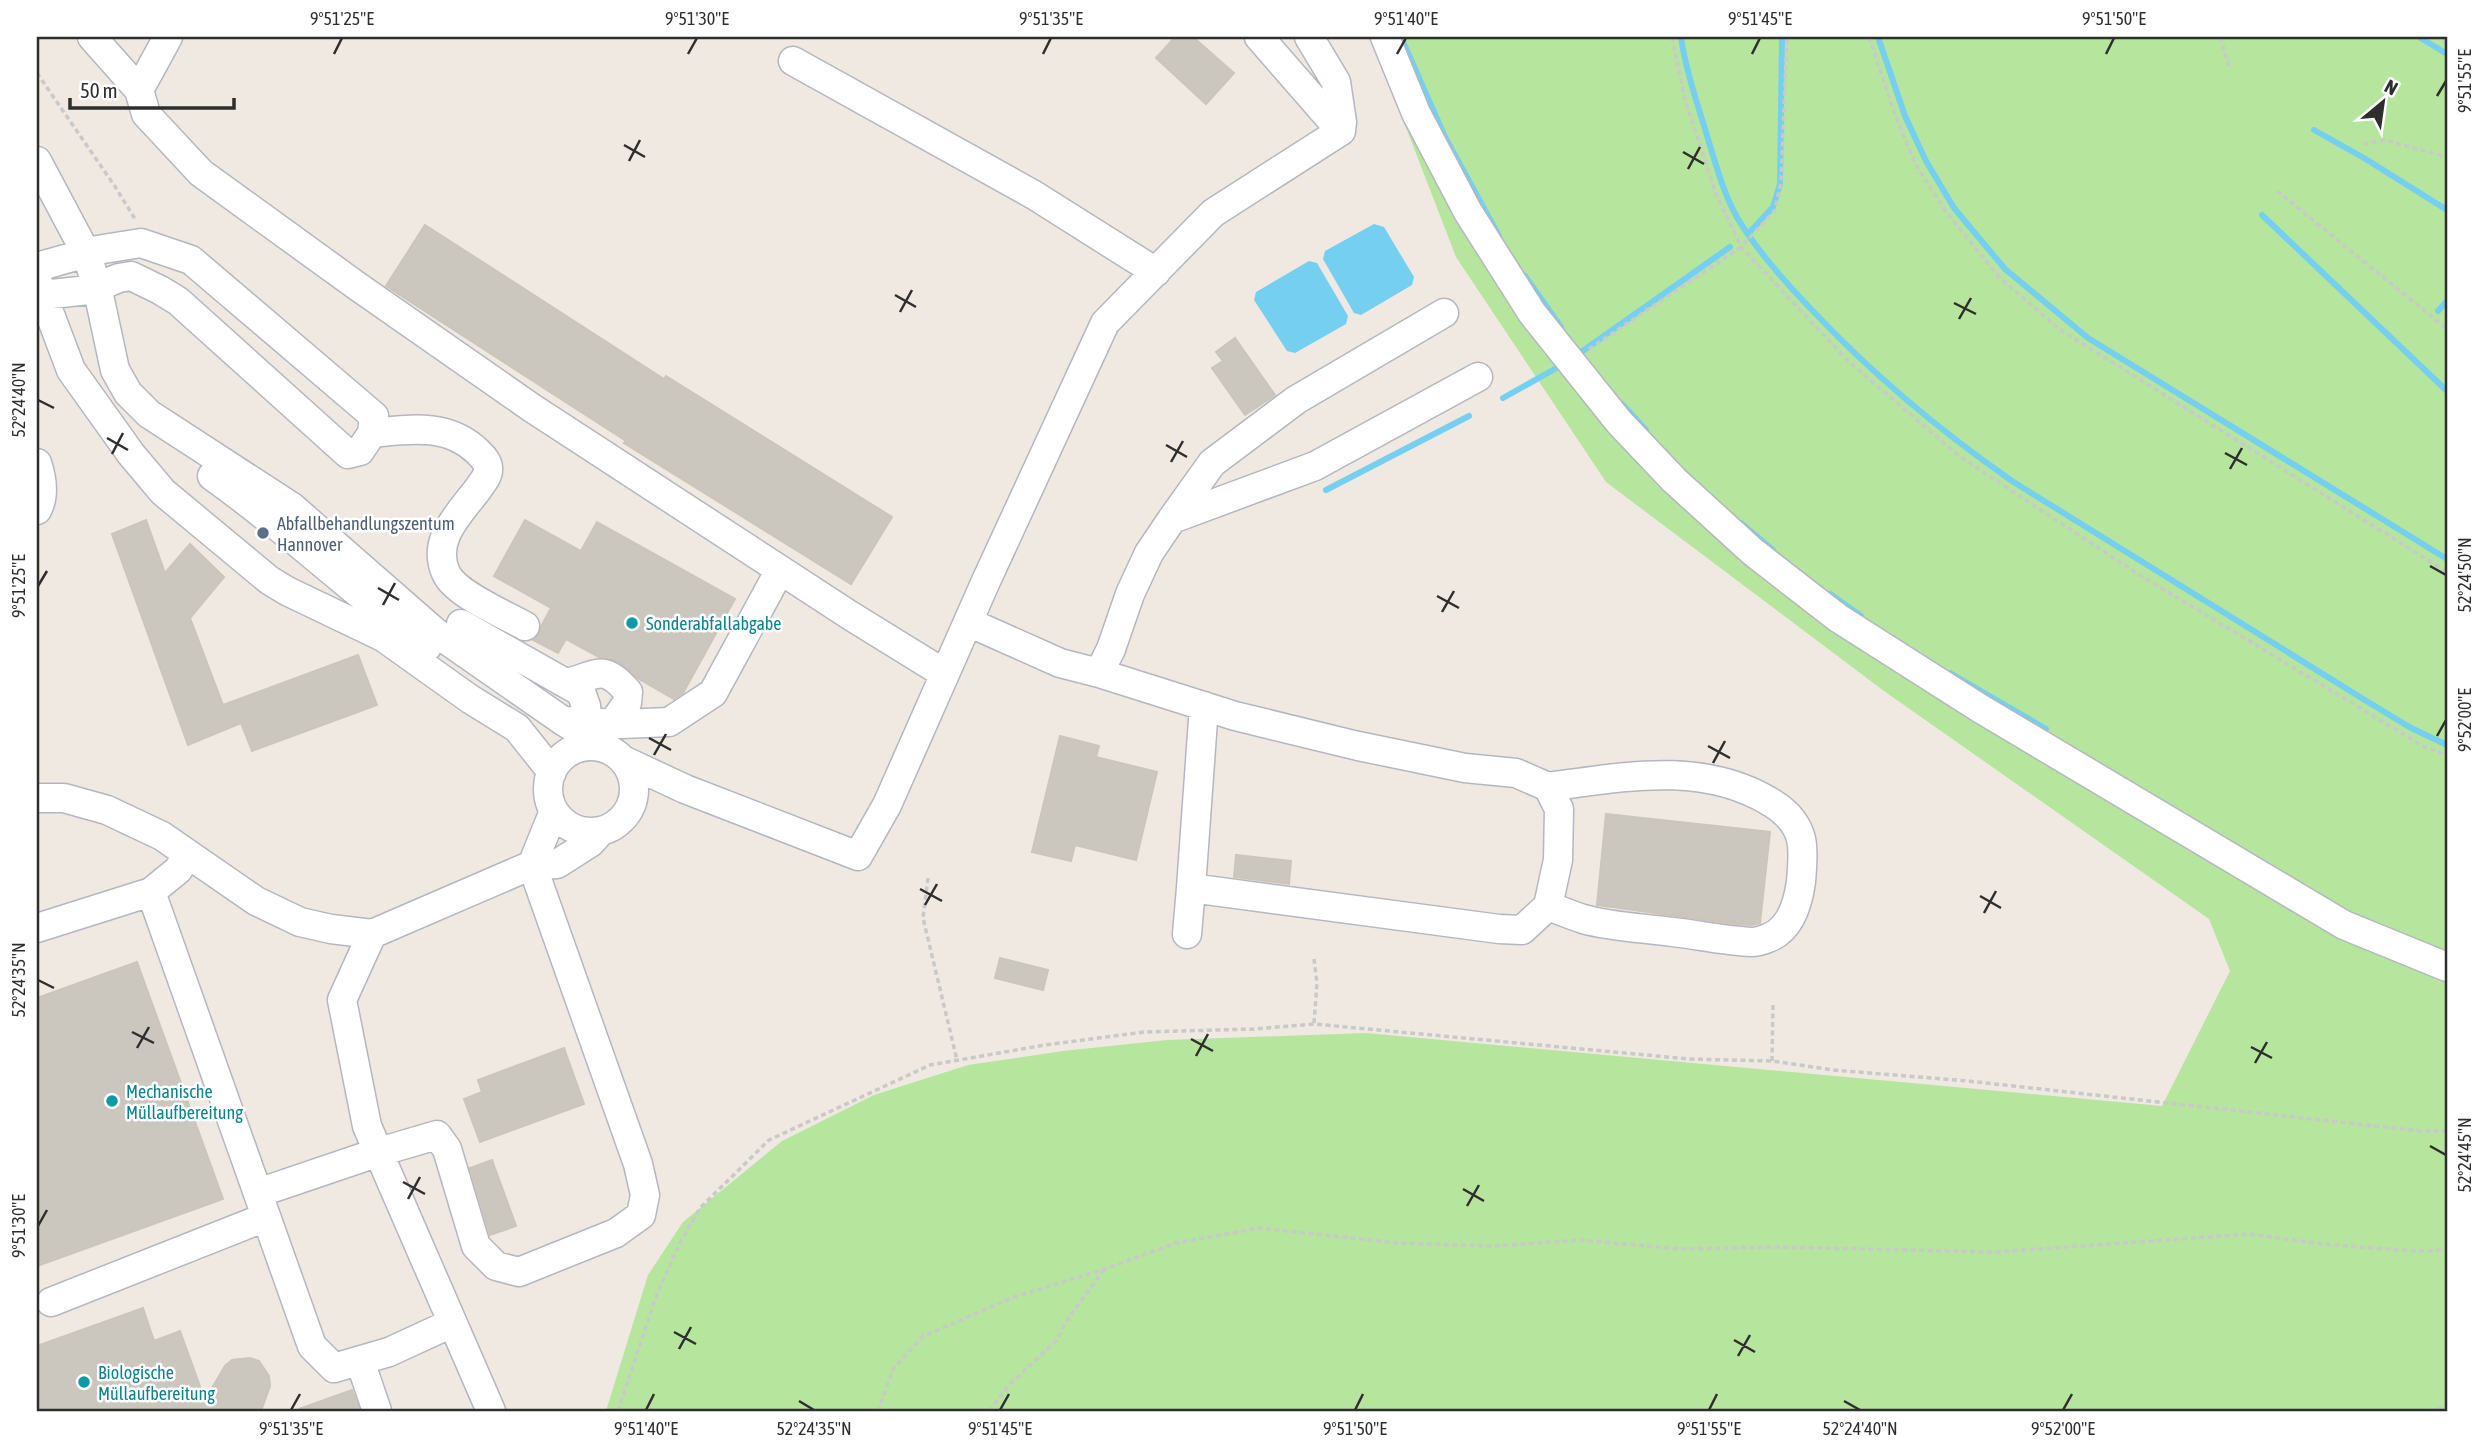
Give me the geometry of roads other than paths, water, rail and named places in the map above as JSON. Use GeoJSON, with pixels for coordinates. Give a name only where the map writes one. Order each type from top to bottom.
{"type":"FeatureCollection","features":[{"type":"Feature","properties":{"kind":"lane"},"geometry":{"type":"LineString","coordinates":[[92,37],[139,90],[146,114],[201,173],[521,401],[945,674]]}},
{"type":"Feature","properties":{"kind":"lane"},"geometry":{"type":"LineString","coordinates":[[139,90],[168,37]]}},
{"type":"Feature","properties":{"kind":"lane"},"geometry":{"type":"LineString","coordinates":[[1259,37],[1340,131]]}},
{"type":"Feature","properties":{"kind":"lane"},"geometry":{"type":"LineString","coordinates":[[37,162],[86,253],[97,286],[115,370],[128,393],[149,414],[292,506],[435,632],[685,789],[858,856],[887,805],[1105,323],[1213,213],[1340,131],[1342,122],[1336,82],[1309,37]]}},
{"type":"Feature","properties":{"kind":"lane"},"geometry":{"type":"LineString","coordinates":[[1385,37],[1416,113],[1468,212],[1525,302],[1619,422],[1674,480],[1753,552],[1838,618],[1982,709],[2344,925],[2447,967]]}},
{"type":"Feature","properties":{"kind":"lane"},"geometry":{"type":"LineString","coordinates":[[793,61],[1034,195],[1156,272]]}},
{"type":"Feature","properties":{"kind":"lane"},"geometry":{"type":"LineString","coordinates":[[37,267],[86,253],[141,243],[191,260],[374,416],[372,433],[360,451],[348,454],[178,301],[131,276],[89,290],[40,287],[71,370],[131,454],[163,492],[269,580],[383,637],[470,699],[517,728],[551,772]]}},
{"type":"Feature","properties":{"kind":"lane"},"geometry":{"type":"LineString","coordinates":[[1099,673],[1149,553],[1212,463],[1296,400],[1444,313]]}},
{"type":"Feature","properties":{"kind":"lane"},"geometry":{"type":"LineString","coordinates":[[1172,519],[1315,466],[1478,377]]}},
{"type":"Feature","properties":{"kind":"lane"},"geometry":{"type":"LineString","coordinates":[[372,433],[403,430],[450,433],[467,442],[485,459],[488,471],[483,481],[444,535],[441,549],[444,571],[452,585],[525,626]]}},
{"type":"Feature","properties":{"kind":"lane"},"geometry":{"type":"LineString","coordinates":[[37,463],[41,478],[41,503],[37,510]]}},
{"type":"Feature","properties":{"kind":"lane"},"geometry":{"type":"LineString","coordinates":[[600,736],[669,722],[713,693],[780,570]]}},
{"type":"Feature","properties":{"kind":"lane"},"geometry":{"type":"LineString","coordinates":[[968,622],[1060,663],[1235,716],[1358,746],[1465,768],[1516,773],[1548,787],[1635,775],[1665,774],[1702,777],[1732,784],[1759,795],[1783,810],[1795,824],[1801,839],[1802,861],[1798,895],[1789,920],[1780,932],[1755,942],[1601,923],[1548,906]]}},
{"type":"Feature","properties":{"kind":"lane"},"geometry":{"type":"LineString","coordinates":[[461,624],[581,692],[600,736],[630,770],[634,782],[631,806],[624,818],[601,831],[587,832],[563,821],[554,811],[548,785],[551,772],[559,760],[583,747],[597,746],[600,736],[626,703],[628,692],[619,681],[606,673],[593,674],[566,683]]}},
{"type":"Feature","properties":{"kind":"lane"},"geometry":{"type":"LineString","coordinates":[[1187,934],[1204,706]]}},
{"type":"Feature","properties":{"kind":"lane"},"geometry":{"type":"LineString","coordinates":[[1191,888],[1522,930],[1548,906],[1558,860],[1559,809],[1548,787]]}},
{"type":"Feature","properties":{"kind":"lane"},"geometry":{"type":"LineString","coordinates":[[631,806],[642,800],[685,789]]}},
{"type":"Feature","properties":{"kind":"lane"},"geometry":{"type":"LineString","coordinates":[[37,798],[64,798],[107,810],[162,836],[256,901],[300,922],[372,934],[532,865],[557,864],[590,843],[601,831]]}},
{"type":"Feature","properties":{"kind":"lane"},"geometry":{"type":"LineString","coordinates":[[51,1302],[379,1152],[437,1135],[447,1149],[476,1246],[496,1266],[519,1272],[616,1233],[641,1215],[645,1195],[638,1164],[532,865],[554,811]]}},
{"type":"Feature","properties":{"kind":"lane"},"geometry":{"type":"LineString","coordinates":[[37,928],[151,892],[178,870],[188,854]]}},
{"type":"Feature","properties":{"kind":"lane"},"geometry":{"type":"LineString","coordinates":[[151,892],[312,1346],[334,1368],[389,1352],[452,1323]]}},
{"type":"Feature","properties":{"kind":"lane"},"geometry":{"type":"LineString","coordinates":[[372,934],[342,1000],[367,1126],[491,1411]]}},
{"type":"Feature","properties":{"kind":"lane"},"geometry":{"type":"LineString","coordinates":[[360,1361],[377,1411]]}},
{"type":"Feature","properties":{"kind":"water"},"geometry":{"type":"Polygon","coordinates":[[[1374,224],[1384,227],[1414,277],[1412,285],[1361,315],[1354,313],[1323,259],[1325,251],[1374,224]]]}},
{"type":"Feature","properties":{"kind":"water"},"geometry":{"type":"Polygon","coordinates":[[[1309,261],[1317,263],[1348,316],[1346,324],[1295,353],[1287,351],[1254,300],[1256,292],[1309,261]]]}},
{"type":"Feature","properties":{"kind":"waterway"},"geometry":{"type":"LineString","coordinates":[[1401,37],[1445,137],[1499,236]]}},
{"type":"Feature","properties":{"kind":"waterway"},"geometry":{"type":"LineString","coordinates":[[1681,37],[1689,76],[1717,169],[1738,219],[1781,277],[1882,379],[1958,442],[2012,481],[2368,702],[2411,728],[2447,745]]}},
{"type":"Feature","properties":{"kind":"waterway"},"geometry":{"type":"LineString","coordinates":[[1748,234],[1773,207],[1780,184],[1782,37]]}},
{"type":"Feature","properties":{"kind":"waterway"},"geometry":{"type":"LineString","coordinates":[[1878,37],[1905,116],[1926,161],[1954,208],[2005,269],[2088,338],[2447,559]]}},
{"type":"Feature","properties":{"kind":"waterway"},"geometry":{"type":"LineString","coordinates":[[2419,37],[2447,54]]}},
{"type":"Feature","properties":{"kind":"waterway"},"geometry":{"type":"LineString","coordinates":[[2314,130],[2447,210]]}},
{"type":"Feature","properties":{"kind":"waterway"},"geometry":{"type":"LineString","coordinates":[[2262,215],[2447,391]]}},
{"type":"Feature","properties":{"kind":"waterway"},"geometry":{"type":"LineString","coordinates":[[1577,355],[1730,247]]}},
{"type":"Feature","properties":{"kind":"waterway"},"geometry":{"type":"LineString","coordinates":[[1525,276],[1561,327]]}},
{"type":"Feature","properties":{"kind":"waterway"},"geometry":{"type":"LineString","coordinates":[[2438,311],[2447,301]]}},
{"type":"Feature","properties":{"kind":"waterway"},"geometry":{"type":"LineString","coordinates":[[1503,398],[1562,365]]}},
{"type":"Feature","properties":{"kind":"waterway"},"geometry":{"type":"LineString","coordinates":[[1622,404],[1646,430]]}},
{"type":"Feature","properties":{"kind":"waterway"},"geometry":{"type":"LineString","coordinates":[[1326,490],[1469,416]]}},
{"type":"Feature","properties":{"kind":"waterway"},"geometry":{"type":"LineString","coordinates":[[1741,523],[1773,550]]}},
{"type":"Feature","properties":{"kind":"waterway"},"geometry":{"type":"LineString","coordinates":[[1830,594],[1861,616]]}},
{"type":"Feature","properties":{"kind":"waterway"},"geometry":{"type":"LineString","coordinates":[[1950,673],[2046,729]]}},
{"type":"Feature","properties":{"kind":"place","name":"Abfallbehandlungszentum Hannover"},"geometry":{"type":"Point","coordinates":[263,533]}},
{"type":"Feature","properties":{"kind":"place","name":"Sonderabfallabgabe"},"geometry":{"type":"Point","coordinates":[632,623]}},
{"type":"Feature","properties":{"kind":"place","name":"Mechanische Müllaufbereitung"},"geometry":{"type":"Point","coordinates":[112,1101]}},
{"type":"Feature","properties":{"kind":"place","name":"Biologische Müllaufbereitung"},"geometry":{"type":"Point","coordinates":[84,1382]}}]}
